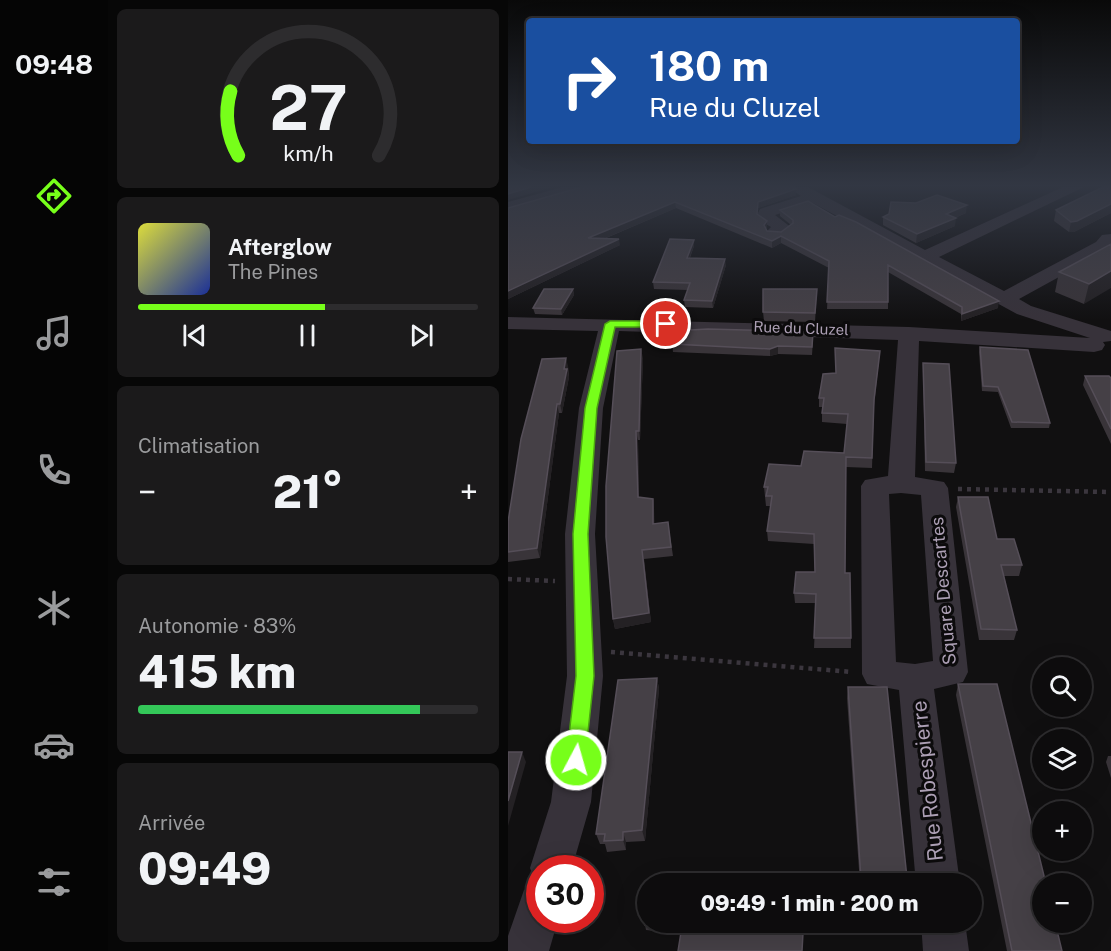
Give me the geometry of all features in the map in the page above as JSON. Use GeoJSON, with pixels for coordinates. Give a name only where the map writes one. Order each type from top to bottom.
{"type":"FeatureCollection","features":[{"type":"Feature","properties":{"kind":"street"},"geometry":{"type":"LineString","coordinates":[[877,231],[1036,315],[1105,344]]}},
{"type":"Feature","properties":{"kind":"street"},"geometry":{"type":"LineString","coordinates":[[924,257],[980,231]]}},
{"type":"Feature","properties":{"kind":"street"},"geometry":{"type":"LineString","coordinates":[[1004,299],[1102,246],[1108,239]]}},
{"type":"Feature","properties":{"kind":"street"},"geometry":{"type":"LineString","coordinates":[[1036,315],[1048,324],[1051,332],[1048,342]]}},
{"type":"Feature","properties":{"kind":"street","name":"Rue du Cluzel"},"geometry":{"type":"LineString","coordinates":[[508,323],[909,333],[1105,344]]}},
{"type":"Feature","properties":{"kind":"street"},"geometry":{"type":"LineString","coordinates":[[555,855],[571,802],[585,676],[580,534],[591,408],[610,324]]}},
{"type":"Feature","properties":{"kind":"street"},"geometry":{"type":"LineString","coordinates":[[901,484],[909,333]]}},
{"type":"Feature","properties":{"kind":"street"},"geometry":{"type":"LineString","coordinates":[[897,676],[875,486],[901,484],[934,488]]}},
{"type":"Feature","properties":{"kind":"street","name":"Square Descartes"},"geometry":{"type":"LineString","coordinates":[[897,676],[951,672],[934,488]]}},
{"type":"Feature","properties":{"kind":"street","name":"Rue Robespierre"},"geometry":{"type":"LineString","coordinates":[[897,676],[936,873]]}},
{"type":"Feature","properties":{"kind":"street"},"geometry":{"type":"LineString","coordinates":[[526,951],[532,933]]}},
{"type":"Feature","properties":{"kind":"street"},"geometry":{"type":"LineString","coordinates":[[944,933],[946,951]]}},
{"type":"Feature","properties":{"kind":"path"},"geometry":{"type":"LineString","coordinates":[[934,488],[1111,492]]}},
{"type":"Feature","properties":{"kind":"path"},"geometry":{"type":"LineString","coordinates":[[508,579],[582,582]]}},
{"type":"Feature","properties":{"kind":"path"},"geometry":{"type":"LineString","coordinates":[[584,649],[897,676]]}},
{"type":"Feature","properties":{"kind":"building"},"geometry":{"type":"Polygon","coordinates":[[[508,231],[604,231],[588,238],[619,239],[508,291],[508,231]]]}},
{"type":"Feature","properties":{"kind":"building"},"geometry":{"type":"Polygon","coordinates":[[[748,231],[873,231],[999,301],[962,314],[962,307],[888,265],[888,302],[827,302],[829,261],[781,236],[772,241],[748,231]]]}},
{"type":"Feature","properties":{"kind":"building"},"geometry":{"type":"Polygon","coordinates":[[[670,239],[694,240],[687,258],[725,259],[712,301],[684,300],[690,283],[653,282],[670,239]]]}},
{"type":"Feature","properties":{"kind":"building"},"geometry":{"type":"Polygon","coordinates":[[[1111,244],[1111,271],[1089,284],[1059,272],[1111,244]]]}},
{"type":"Feature","properties":{"kind":"building"},"geometry":{"type":"Polygon","coordinates":[[[544,289],[573,289],[561,309],[533,308],[544,289]]]}},
{"type":"Feature","properties":{"kind":"building"},"geometry":{"type":"Polygon","coordinates":[[[763,289],[817,289],[815,313],[763,312],[763,289]]]}},
{"type":"Feature","properties":{"kind":"building"},"geometry":{"type":"Polygon","coordinates":[[[708,329],[813,332],[812,347],[778,346],[770,349],[672,344],[672,331],[708,329]]]}},
{"type":"Feature","properties":{"kind":"building"},"geometry":{"type":"Polygon","coordinates":[[[980,347],[1028,350],[1050,423],[1012,422],[998,387],[983,386],[980,347]]]}},
{"type":"Feature","properties":{"kind":"building"},"geometry":{"type":"Polygon","coordinates":[[[835,348],[880,351],[874,400],[872,458],[846,457],[845,573],[850,573],[851,638],[814,638],[816,594],[794,593],[796,572],[815,572],[814,534],[767,531],[772,496],[766,496],[768,487],[764,487],[769,464],[801,466],[804,451],[844,453],[848,414],[822,413],[824,398],[819,398],[823,374],[836,373],[835,348]]]}},
{"type":"Feature","properties":{"kind":"building"},"geometry":{"type":"Polygon","coordinates":[[[641,349],[639,431],[636,431],[638,497],[653,499],[653,524],[668,522],[671,547],[642,550],[649,613],[613,619],[606,537],[606,486],[617,351],[641,349]]]}},
{"type":"Feature","properties":{"kind":"building"},"geometry":{"type":"Polygon","coordinates":[[[566,358],[564,369],[567,369],[560,404],[557,404],[537,548],[508,552],[508,522],[521,439],[542,359],[566,358]]]}},
{"type":"Feature","properties":{"kind":"building"},"geometry":{"type":"Polygon","coordinates":[[[923,363],[949,364],[956,463],[926,462],[923,363]]]}},
{"type":"Feature","properties":{"kind":"building"},"geometry":{"type":"Polygon","coordinates":[[[1085,376],[1109,376],[1111,378],[1111,429],[1085,376]]]}},
{"type":"Feature","properties":{"kind":"building"},"geometry":{"type":"Polygon","coordinates":[[[958,497],[988,497],[997,539],[1014,539],[1022,565],[1001,565],[1017,630],[981,629],[958,497]]]}},
{"type":"Feature","properties":{"kind":"building"},"geometry":{"type":"Polygon","coordinates":[[[657,678],[642,830],[623,832],[623,840],[604,841],[605,834],[596,834],[618,680],[657,678]]]}},
{"type":"Feature","properties":{"kind":"building"},"geometry":{"type":"Polygon","coordinates":[[[958,684],[997,684],[1032,827],[1032,861],[1040,861],[1043,873],[1032,873],[1032,933],[1058,933],[1062,951],[1012,951],[958,684]]]}},
{"type":"Feature","properties":{"kind":"building"},"geometry":{"type":"Polygon","coordinates":[[[848,687],[887,687],[906,873],[861,873],[848,687]]]}},
{"type":"Feature","properties":{"kind":"building"},"geometry":{"type":"Polygon","coordinates":[[[508,752],[522,752],[508,801],[508,752]]]}},
{"type":"Feature","properties":{"kind":"building"},"geometry":{"type":"Polygon","coordinates":[[[681,933],[803,933],[802,951],[678,951],[681,933]]]}},
{"type":"Feature","properties":{"kind":"route"},"geometry":{"type":"LineString","coordinates":[[576,760],[585,676],[580,534],[591,408],[610,324],[666,324]]}}]}
